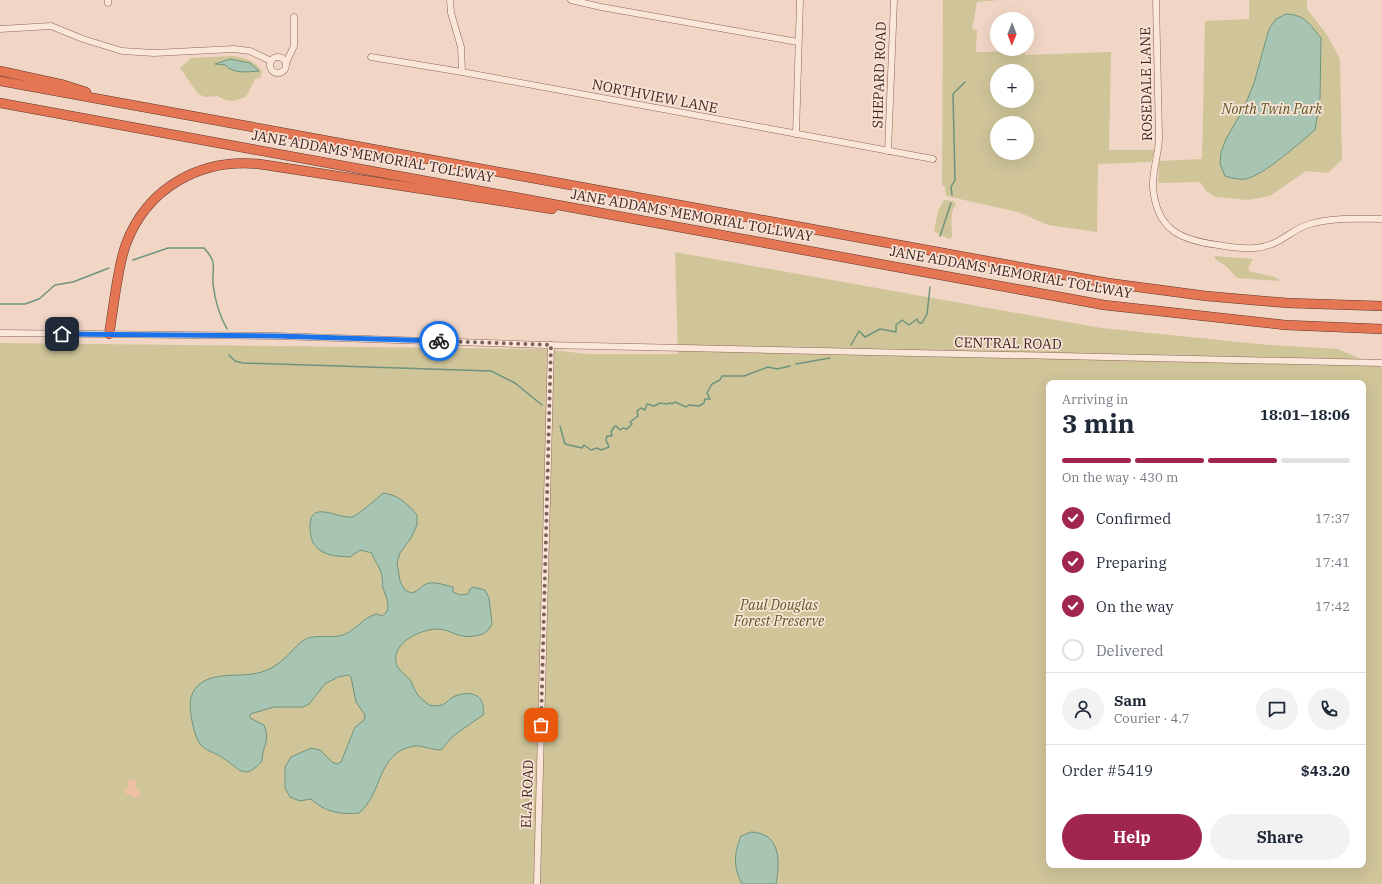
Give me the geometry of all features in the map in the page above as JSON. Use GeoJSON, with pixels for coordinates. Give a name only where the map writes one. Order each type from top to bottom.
{"type":"FeatureCollection","features":[{"type":"Feature","properties":{"kind":"highway"},"geometry":{"type":"LineString","coordinates":[[0,72],[64,85],[124,104]]}},
{"type":"Feature","properties":{"kind":"highway","name":"JANE ADDAMS MEMORIAL TOLLWAY"},"geometry":{"type":"LineString","coordinates":[[0,81],[1108,283],[1206,296],[1273,302],[1382,306]]}},
{"type":"Feature","properties":{"kind":"highway","name":"JANE ADDAMS MEMORIAL TOLLWAY"},"geometry":{"type":"LineString","coordinates":[[0,103],[1104,304],[1285,325],[1382,329]]}},
{"type":"Feature","properties":{"kind":"highway"},"geometry":{"type":"LineString","coordinates":[[109,334],[126,245],[137,221],[153,199],[172,184],[196,171],[216,165],[237,163],[259,164],[485,200],[643,220]]}},
{"type":"Feature","properties":{"kind":"street"},"geometry":{"type":"LineString","coordinates":[[450,0],[451,13],[461,47],[462,72]]}},
{"type":"Feature","properties":{"kind":"street"},"geometry":{"type":"LineString","coordinates":[[572,0],[602,7],[798,42]]}},
{"type":"Feature","properties":{"kind":"street"},"geometry":{"type":"LineString","coordinates":[[796,134],[800,0]]}},
{"type":"Feature","properties":{"kind":"street","name":"SHEPARD ROAD"},"geometry":{"type":"LineString","coordinates":[[888,151],[894,0]]}},
{"type":"Feature","properties":{"kind":"street","name":"ROSEDALE LANE"},"geometry":{"type":"LineString","coordinates":[[1156,0],[1159,144],[1153,176],[1153,188],[1160,214],[1174,232],[1184,238],[1204,243],[1254,248],[1270,246],[1308,224],[1321,221],[1382,219]]}},
{"type":"Feature","properties":{"kind":"street"},"geometry":{"type":"LineString","coordinates":[[271,61],[271,69],[277,73],[284,70],[294,46],[294,17]]}},
{"type":"Feature","properties":{"kind":"street"},"geometry":{"type":"LineString","coordinates":[[0,29],[51,26],[82,39],[122,51],[154,54],[234,49],[250,50],[271,61]]}},
{"type":"Feature","properties":{"kind":"street"},"geometry":{"type":"LineString","coordinates":[[271,61],[278,57],[284,59],[286,63]]}},
{"type":"Feature","properties":{"kind":"street","name":"NORTHVIEW LANE"},"geometry":{"type":"LineString","coordinates":[[371,57],[462,72],[933,159]]}},
{"type":"Feature","properties":{"kind":"street","name":"CENTRAL ROAD"},"geometry":{"type":"LineString","coordinates":[[0,333],[277,336],[551,345],[1382,363]]}},
{"type":"Feature","properties":{"kind":"street","name":"ELA ROAD"},"geometry":{"type":"LineString","coordinates":[[536,884],[551,345]]}},
{"type":"Feature","properties":{"kind":"green space"},"geometry":{"type":"Polygon","coordinates":[[[943,0],[999,0],[977,2],[972,29],[977,30],[976,52],[990,52],[990,56],[1034,56],[1034,55],[1111,52],[1109,150],[1155,150],[1151,162],[1098,164],[1097,232],[1048,225],[1018,212],[946,196],[945,187],[942,185],[943,0]]]}},
{"type":"Feature","properties":{"kind":"green space","name":"North Twin Park"},"geometry":{"type":"Polygon","coordinates":[[[1249,0],[1307,0],[1307,9],[1327,35],[1340,59],[1342,160],[1328,173],[1306,171],[1270,196],[1247,200],[1216,197],[1206,191],[1200,182],[1158,183],[1159,161],[1202,159],[1205,21],[1249,19],[1249,0]]]}},
{"type":"Feature","properties":{"kind":"green space"},"geometry":{"type":"Polygon","coordinates":[[[233,56],[249,60],[256,64],[262,71],[261,77],[255,79],[246,97],[234,101],[225,100],[217,96],[205,97],[198,94],[180,68],[191,58],[233,56]]]}},
{"type":"Feature","properties":{"kind":"green space"},"geometry":{"type":"Polygon","coordinates":[[[944,200],[954,201],[956,204],[952,212],[952,237],[949,239],[934,231],[938,211],[944,200]]]}},
{"type":"Feature","properties":{"kind":"green space","name":"Paul Douglas Forest Preserve"},"geometry":{"type":"Polygon","coordinates":[[[675,252],[1101,328],[1269,345],[1338,349],[1382,368],[1382,884],[0,884],[0,343],[542,349],[589,354],[678,354],[675,252]]]}},
{"type":"Feature","properties":{"kind":"green space"},"geometry":{"type":"Polygon","coordinates":[[[1214,256],[1253,259],[1248,268],[1249,271],[1274,277],[1281,281],[1237,278],[1226,266],[1215,259],[1214,256]]]}},
{"type":"Feature","properties":{"kind":"sand"},"geometry":{"type":"Polygon","coordinates":[[[130,779],[137,781],[135,787],[141,794],[138,798],[125,793],[125,790],[129,787],[127,780],[130,779]]]}},
{"type":"Feature","properties":{"kind":"shaded area"},"geometry":{"type":"Polygon","coordinates":[[[1286,14],[1303,18],[1321,38],[1320,99],[1315,130],[1283,157],[1257,175],[1243,179],[1225,176],[1220,164],[1221,152],[1226,139],[1244,108],[1254,83],[1269,29],[1276,19],[1286,14]]]}},
{"type":"Feature","properties":{"kind":"shaded area"},"geometry":{"type":"Polygon","coordinates":[[[230,59],[250,63],[259,71],[236,71],[225,65],[215,64],[230,59]]]}},
{"type":"Feature","properties":{"kind":"shaded area"},"geometry":{"type":"Polygon","coordinates":[[[383,493],[393,495],[398,498],[410,507],[417,515],[417,525],[411,538],[400,553],[397,563],[400,581],[405,590],[413,593],[424,585],[434,583],[453,587],[453,592],[460,595],[468,594],[470,589],[473,587],[485,590],[489,598],[492,624],[485,633],[469,637],[442,629],[423,631],[416,634],[403,643],[398,649],[396,655],[397,665],[411,681],[419,696],[429,705],[442,705],[455,696],[461,694],[472,694],[480,699],[483,708],[483,715],[453,736],[441,750],[414,746],[402,750],[393,756],[386,765],[373,795],[359,813],[340,813],[328,810],[311,799],[300,801],[290,797],[285,788],[285,767],[291,757],[311,748],[320,750],[332,762],[337,764],[341,762],[355,727],[364,720],[365,715],[356,702],[351,677],[348,675],[338,677],[325,684],[309,704],[303,707],[274,707],[250,714],[250,718],[264,725],[267,735],[262,761],[251,771],[246,772],[238,769],[220,756],[204,748],[199,743],[192,723],[190,702],[196,688],[202,682],[210,678],[263,672],[272,668],[288,656],[300,643],[308,638],[339,636],[350,632],[367,618],[377,614],[382,616],[385,613],[388,603],[383,588],[382,574],[373,558],[372,553],[360,550],[350,557],[335,556],[325,553],[317,548],[313,542],[310,526],[311,518],[315,513],[326,512],[352,517],[383,493]]]}},
{"type":"Feature","properties":{"kind":"shaded area"},"geometry":{"type":"Polygon","coordinates":[[[751,832],[768,837],[773,843],[778,858],[776,884],[742,884],[739,878],[736,866],[737,848],[741,836],[751,832]]]}},
{"type":"Feature","properties":{"kind":"waterway"},"geometry":{"type":"LineString","coordinates":[[952,195],[951,187],[955,180],[953,94],[965,82]]}},
{"type":"Feature","properties":{"kind":"waterway"},"geometry":{"type":"LineString","coordinates":[[940,236],[951,203]]}},
{"type":"Feature","properties":{"kind":"waterway"},"geometry":{"type":"LineString","coordinates":[[133,260],[168,248],[204,248],[213,262],[213,284],[215,296],[227,329]]}},
{"type":"Feature","properties":{"kind":"waterway"},"geometry":{"type":"LineString","coordinates":[[0,304],[25,304],[39,299],[55,285],[73,282],[109,268]]}},
{"type":"Feature","properties":{"kind":"waterway"},"geometry":{"type":"LineString","coordinates":[[851,345],[859,331],[865,337],[880,329],[896,332],[896,325],[902,320],[909,325],[917,319],[919,323],[922,323],[927,314],[930,287]]}},
{"type":"Feature","properties":{"kind":"waterway"},"geometry":{"type":"LineString","coordinates":[[229,355],[235,361],[243,363],[491,371],[515,383],[542,405]]}},
{"type":"Feature","properties":{"kind":"waterway"},"geometry":{"type":"LineString","coordinates":[[796,364],[830,358]]}},
{"type":"Feature","properties":{"kind":"waterway"},"geometry":{"type":"LineString","coordinates":[[560,426],[565,444],[582,448],[584,445],[591,450],[597,448],[601,450],[609,447],[606,440],[607,436],[612,436],[611,432],[614,427],[616,426],[620,430],[623,428],[627,429],[632,424],[630,422],[638,416],[637,411],[641,408],[645,410],[647,404],[654,406],[660,403],[672,404],[675,402],[686,407],[689,405],[699,406],[704,403],[705,399],[710,399],[707,393],[712,384],[720,380],[722,376],[744,376],[768,367],[777,369],[790,366]]}},
{"type":"Feature","properties":{"kind":"way so far"},"geometry":{"type":"LineString","coordinates":[[439,341],[551,345],[541,725]]}},
{"type":"Feature","properties":{"kind":"route"},"geometry":{"type":"LineString","coordinates":[[62,334],[277,336],[439,341]]}}]}
